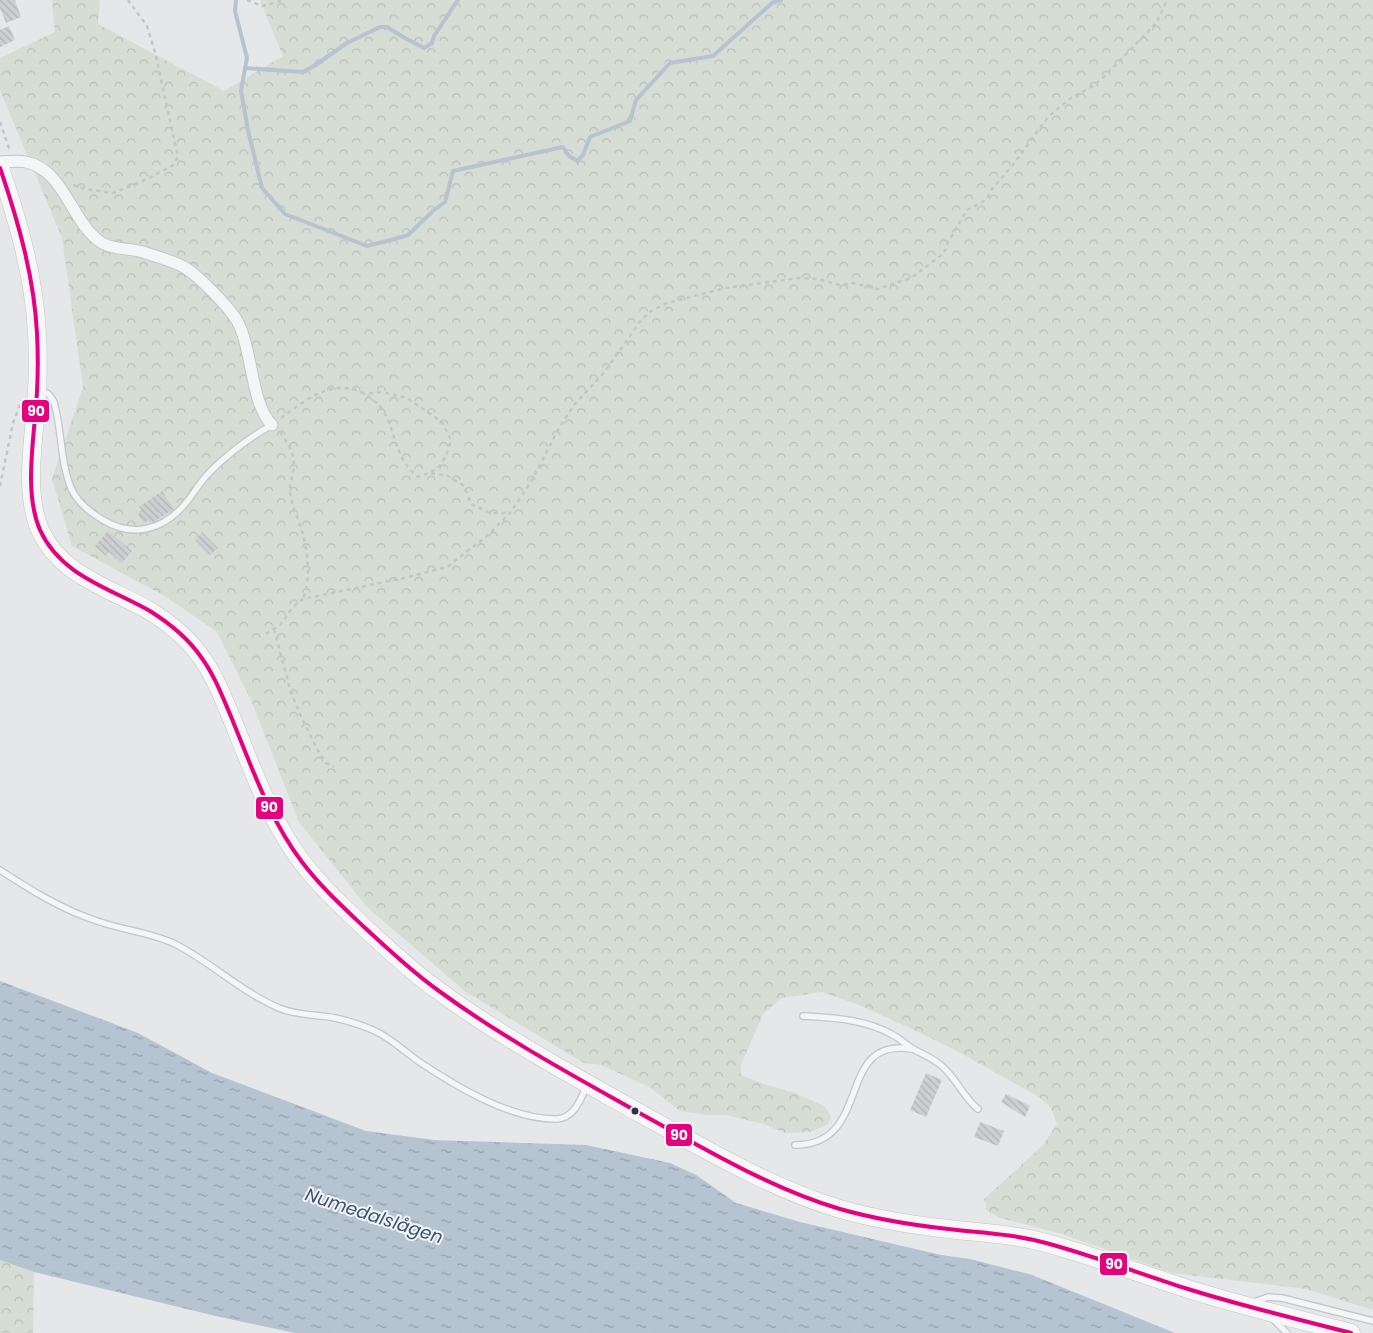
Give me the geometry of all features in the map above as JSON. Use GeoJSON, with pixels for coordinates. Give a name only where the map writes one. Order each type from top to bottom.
{"type":"FeatureCollection","features":[{"type":"Feature","properties":{"kind":"main road"},"geometry":{"type":"LineString","coordinates":[[7,165],[31,283],[37,332],[37,391],[32,502],[39,527],[49,546],[58,556],[87,580],[150,612],[172,626],[199,654],[221,692],[261,789],[283,833],[300,860],[340,905],[393,954],[440,992],[509,1038],[730,1162],[772,1183],[822,1203],[854,1212],[908,1223],[1000,1234],[1055,1245],[1192,1291],[1351,1333]]}},
{"type":"Feature","properties":{"kind":"street"},"geometry":{"type":"LineString","coordinates":[[0,162],[7,165],[27,162],[40,168],[54,179],[70,201],[79,220],[90,233],[104,244],[142,252],[183,266],[211,290],[236,319],[246,348],[261,408],[266,419],[272,425]]}},
{"type":"Feature","properties":{"kind":"lane"},"geometry":{"type":"LineString","coordinates":[[37,391],[44,391],[54,402],[65,467],[74,494],[94,515],[111,525],[126,529],[152,528],[164,523],[185,504],[210,471],[256,435],[272,425]]}},
{"type":"Feature","properties":{"kind":"lane"},"geometry":{"type":"LineString","coordinates":[[0,870],[64,909],[99,922],[146,933],[173,943],[280,1009],[334,1018],[376,1032],[390,1039],[420,1063],[463,1089],[511,1110],[550,1119],[564,1118],[577,1107],[588,1083]]}},
{"type":"Feature","properties":{"kind":"lane"},"geometry":{"type":"LineString","coordinates":[[803,1016],[836,1018],[878,1028],[895,1036],[913,1049],[934,1059],[946,1069],[978,1110]]}},
{"type":"Feature","properties":{"kind":"lane"},"geometry":{"type":"LineString","coordinates":[[795,1145],[809,1145],[820,1140],[830,1134],[840,1124],[848,1111],[861,1073],[874,1056],[881,1051],[891,1048],[913,1049]]}},
{"type":"Feature","properties":{"kind":"lane"},"geometry":{"type":"LineString","coordinates":[[1248,1307],[1255,1302],[1275,1297],[1373,1321]]}},
{"type":"Feature","properties":{"kind":"lane"},"geometry":{"type":"LineString","coordinates":[[1267,1312],[1287,1333]]}},
{"type":"Feature","properties":{"kind":"path"},"geometry":{"type":"LineString","coordinates":[[54,179],[85,189],[113,192],[145,180],[172,166],[178,157],[155,52],[147,26],[128,0]]}},
{"type":"Feature","properties":{"kind":"path"},"geometry":{"type":"LineString","coordinates":[[247,0],[262,6],[284,0]]}},
{"type":"Feature","properties":{"kind":"path"},"geometry":{"type":"LineString","coordinates":[[266,634],[280,625],[293,607],[303,599],[404,578],[447,566],[488,535],[510,513],[531,482],[558,428],[574,404],[602,374],[642,320],[651,311],[667,303],[725,288],[799,278],[818,279],[840,285],[853,283],[877,289],[911,278],[939,257],[946,249],[951,236],[967,210],[984,201],[1048,117],[1071,98],[1093,86],[1107,74],[1157,22],[1168,0]]}},
{"type":"Feature","properties":{"kind":"path"},"geometry":{"type":"LineString","coordinates":[[0,122],[7,165]]}},
{"type":"Feature","properties":{"kind":"path"},"geometry":{"type":"LineString","coordinates":[[303,599],[308,587],[308,569],[302,532],[291,498],[290,483],[294,467],[293,456],[286,441],[272,425],[310,398],[325,390],[342,387],[353,389],[378,403],[386,415],[396,448],[410,471],[418,477],[430,473],[445,461],[451,440],[442,422],[407,398],[382,392],[364,394]]}},
{"type":"Feature","properties":{"kind":"path"},"geometry":{"type":"LineString","coordinates":[[0,486],[13,423]]}},
{"type":"Feature","properties":{"kind":"path"},"geometry":{"type":"LineString","coordinates":[[430,473],[448,476],[464,486],[471,504],[490,513],[510,513]]}},
{"type":"Feature","properties":{"kind":"path"},"geometry":{"type":"LineString","coordinates":[[274,629],[290,689],[299,712],[317,749],[326,763],[334,767]]}},
{"type":"Feature","properties":{"kind":"green space"},"geometry":{"type":"Polygon","coordinates":[[[52,0],[100,0],[98,24],[224,91],[283,56],[260,0],[1373,0],[1373,1310],[1306,1289],[1172,1273],[1062,1234],[1001,1218],[987,1211],[984,1199],[1043,1145],[1057,1124],[1051,1108],[1039,1097],[957,1051],[859,1005],[822,992],[782,998],[763,1014],[741,1065],[741,1075],[795,1093],[824,1106],[831,1116],[828,1124],[811,1132],[785,1133],[764,1124],[726,1115],[707,1115],[680,1111],[649,1087],[601,1065],[584,1063],[466,992],[367,907],[299,822],[251,700],[217,632],[168,598],[72,546],[52,479],[83,387],[62,238],[0,90],[0,58],[55,32],[52,0]]]}},
{"type":"Feature","properties":{"kind":"green space"},"geometry":{"type":"Polygon","coordinates":[[[0,1260],[34,1272],[33,1333],[0,1333],[0,1260]]]}},
{"type":"Feature","properties":{"kind":"water","name":"Numedalslågen"},"geometry":{"type":"Polygon","coordinates":[[[0,981],[138,1033],[212,1073],[366,1131],[434,1140],[586,1145],[670,1163],[696,1175],[736,1203],[800,1222],[941,1255],[970,1259],[1032,1275],[1175,1333],[295,1333],[34,1272],[0,1260],[0,981]]]}},
{"type":"Feature","properties":{"kind":"building"},"geometry":{"type":"Polygon","coordinates":[[[0,0],[15,0],[21,17],[6,23],[0,8],[0,0]]]}},
{"type":"Feature","properties":{"kind":"building"},"geometry":{"type":"Polygon","coordinates":[[[9,26],[15,40],[0,47],[0,30],[9,26]]]}},
{"type":"Feature","properties":{"kind":"building"},"geometry":{"type":"Polygon","coordinates":[[[162,491],[174,509],[155,521],[150,523],[148,520],[144,523],[138,514],[143,511],[139,507],[162,491]]]}},
{"type":"Feature","properties":{"kind":"building"},"geometry":{"type":"Polygon","coordinates":[[[108,531],[132,551],[122,563],[109,552],[106,556],[95,546],[108,531]]]}},
{"type":"Feature","properties":{"kind":"building"},"geometry":{"type":"Polygon","coordinates":[[[202,532],[218,548],[210,555],[195,540],[202,532]]]}},
{"type":"Feature","properties":{"kind":"building"},"geometry":{"type":"Polygon","coordinates":[[[926,1073],[942,1080],[926,1117],[910,1110],[926,1073]]]}},
{"type":"Feature","properties":{"kind":"building"},"geometry":{"type":"Polygon","coordinates":[[[1006,1094],[1030,1106],[1025,1117],[1001,1102],[1006,1094]]]}},
{"type":"Feature","properties":{"kind":"building"},"geometry":{"type":"Polygon","coordinates":[[[980,1122],[1004,1131],[998,1146],[974,1137],[980,1122]]]}},
{"type":"Feature","properties":{"kind":"waterway"},"geometry":{"type":"LineString","coordinates":[[236,0],[235,11],[247,58],[241,91],[262,188],[285,214],[367,246],[408,235],[445,202],[453,171],[563,147],[569,156],[577,161],[583,155],[590,137],[630,121],[636,100],[670,63],[713,56],[772,3],[781,0]]}},
{"type":"Feature","properties":{"kind":"waterway"},"geometry":{"type":"LineString","coordinates":[[245,68],[303,72],[347,43],[380,27],[387,27],[424,48],[432,43],[434,36],[458,0]]}},
{"type":"Feature","properties":{"kind":"transit line","name":"90"},"geometry":{"type":"LineString","coordinates":[[0,168],[24,249],[35,312],[38,377],[31,480],[35,515],[40,530],[49,546],[73,570],[150,611],[178,631],[196,650],[218,687],[262,793],[291,846],[309,871],[332,896],[410,968],[429,984],[488,1025],[565,1071],[739,1167],[814,1200],[853,1213],[894,1221],[1034,1240],[1208,1295],[1351,1333]]}}]}
